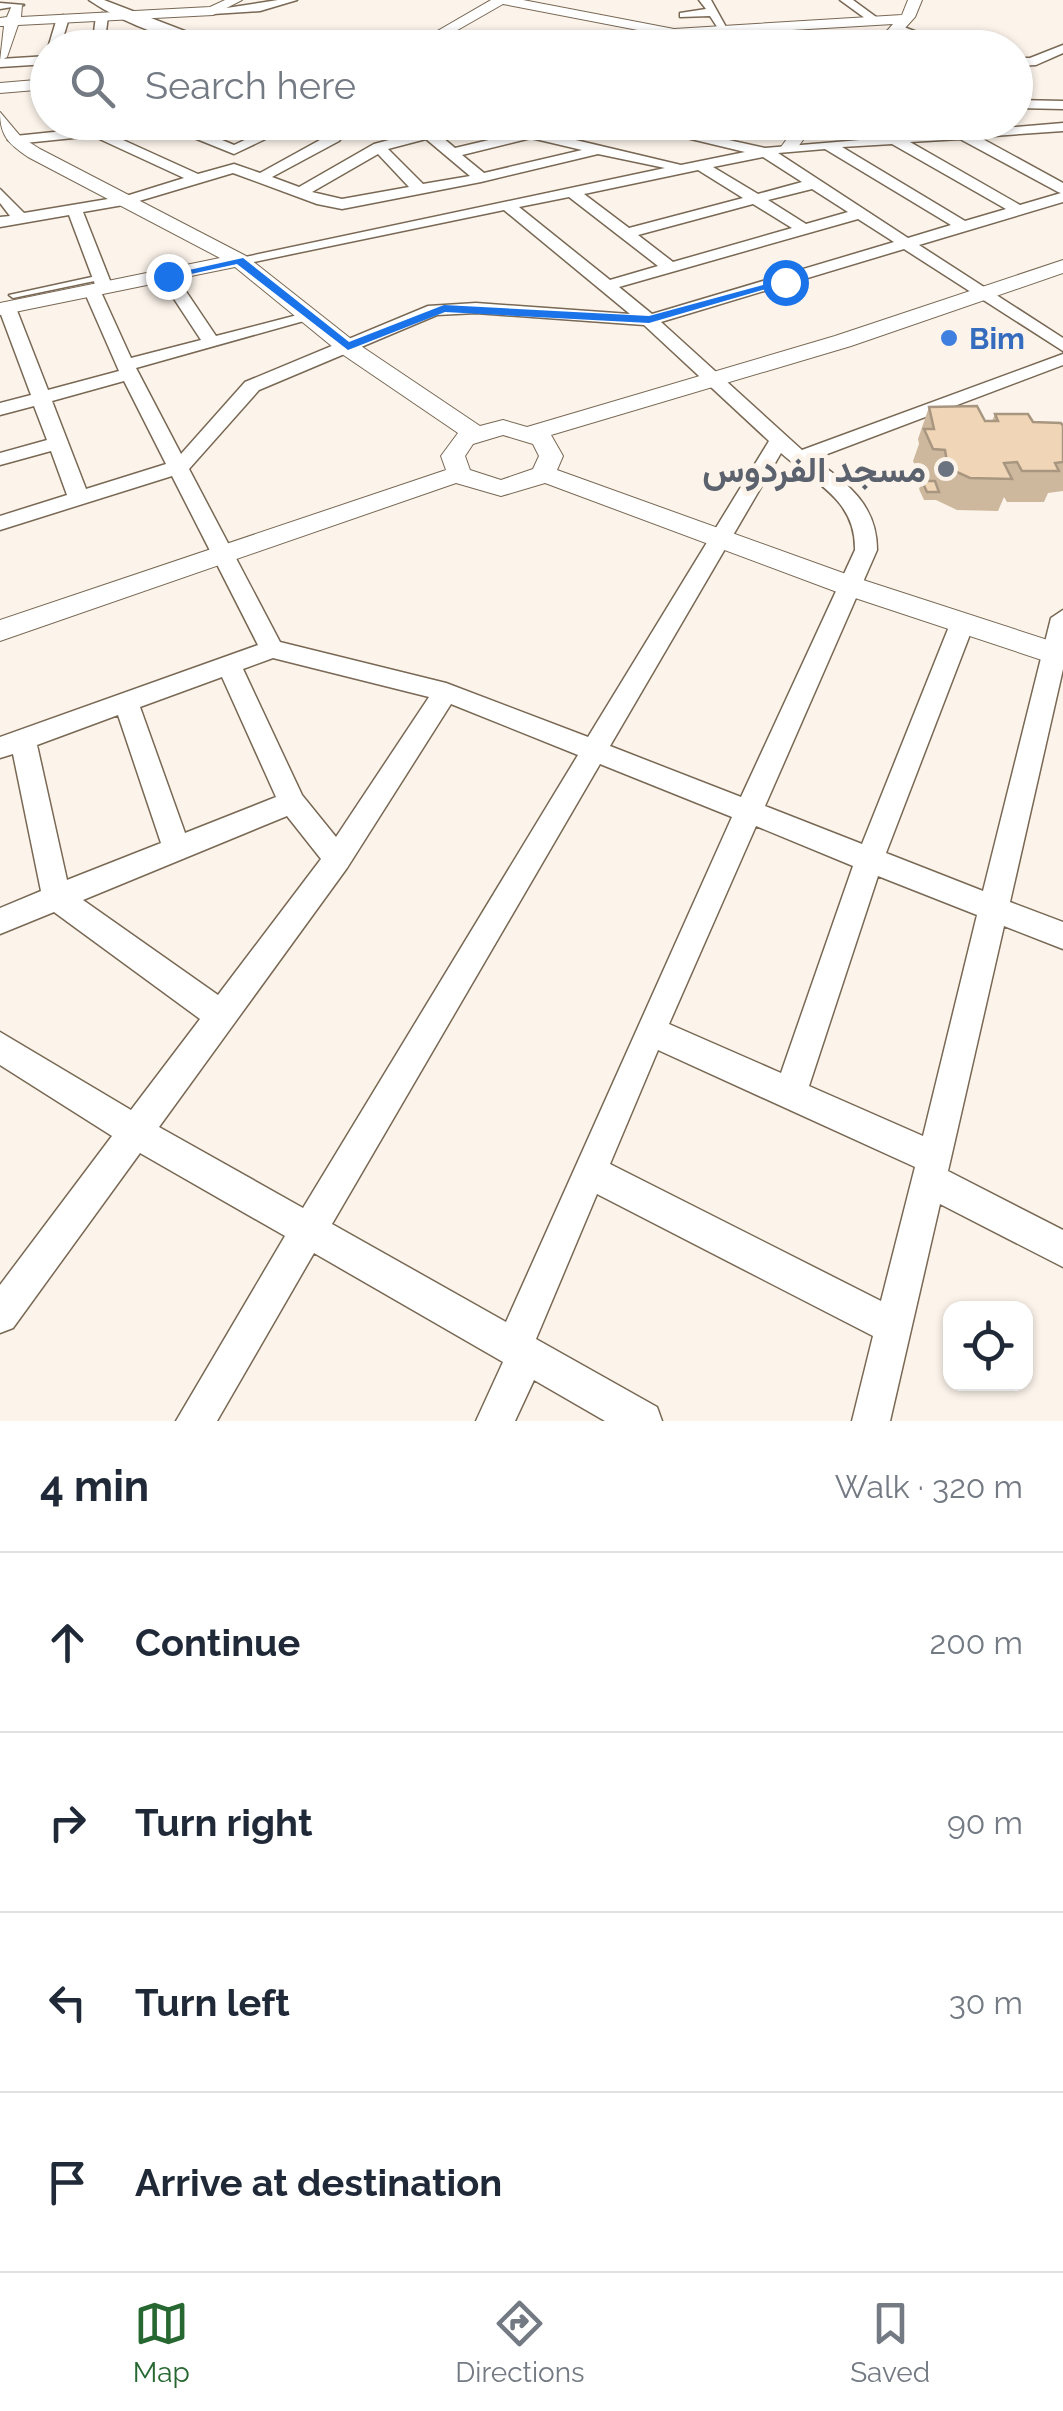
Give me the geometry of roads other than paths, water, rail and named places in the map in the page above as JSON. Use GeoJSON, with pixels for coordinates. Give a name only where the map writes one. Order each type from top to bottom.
{"type":"FeatureCollection","features":[{"type":"Feature","properties":{"kind":"street"},"geometry":{"type":"LineString","coordinates":[[95,0],[155,30]]}},
{"type":"Feature","properties":{"kind":"street"},"geometry":{"type":"LineString","coordinates":[[213,10],[235,0]]}},
{"type":"Feature","properties":{"kind":"street"},"geometry":{"type":"LineString","coordinates":[[6,22],[128,14],[158,7],[260,8],[291,0]]}},
{"type":"Feature","properties":{"kind":"street"},"geometry":{"type":"LineString","coordinates":[[447,30],[501,0],[654,30]]}},
{"type":"Feature","properties":{"kind":"street"},"geometry":{"type":"LineString","coordinates":[[705,0],[725,30]]}},
{"type":"Feature","properties":{"kind":"street"},"geometry":{"type":"LineString","coordinates":[[846,0],[877,22]]}},
{"type":"Feature","properties":{"kind":"street"},"geometry":{"type":"LineString","coordinates":[[895,30],[915,0]]}},
{"type":"Feature","properties":{"kind":"street"},"geometry":{"type":"LineString","coordinates":[[0,6],[18,2]]}},
{"type":"Feature","properties":{"kind":"street"},"geometry":{"type":"LineString","coordinates":[[18,2],[6,22],[0,60],[30,60]]}},
{"type":"Feature","properties":{"kind":"street"},"geometry":{"type":"LineString","coordinates":[[684,15],[715,12]]}},
{"type":"Feature","properties":{"kind":"street"},"geometry":{"type":"LineString","coordinates":[[100,30],[102,16]]}},
{"type":"Feature","properties":{"kind":"street"},"geometry":{"type":"LineString","coordinates":[[59,30],[63,18]]}},
{"type":"Feature","properties":{"kind":"street"},"geometry":{"type":"LineString","coordinates":[[777,30],[877,22],[914,30]]}},
{"type":"Feature","properties":{"kind":"street"},"geometry":{"type":"LineString","coordinates":[[1033,65],[1063,49]]}},
{"type":"Feature","properties":{"kind":"street"},"geometry":{"type":"LineString","coordinates":[[1033,63],[1063,67]]}},
{"type":"Feature","properties":{"kind":"street"},"geometry":{"type":"LineString","coordinates":[[0,88],[30,83]]}},
{"type":"Feature","properties":{"kind":"street"},"geometry":{"type":"LineString","coordinates":[[1033,104],[1063,104]]}},
{"type":"Feature","properties":{"kind":"street"},"geometry":{"type":"LineString","coordinates":[[0,117],[14,140],[239,260],[348,346],[474,433]]}},
{"type":"Feature","properties":{"kind":"street"},"geometry":{"type":"LineString","coordinates":[[1033,129],[1063,127]]}},
{"type":"Feature","properties":{"kind":"street"},"geometry":{"type":"LineString","coordinates":[[1033,129],[1063,144]]}},
{"type":"Feature","properties":{"kind":"street"},"geometry":{"type":"LineString","coordinates":[[14,140],[30,138]]}},
{"type":"Feature","properties":{"kind":"street"},"geometry":{"type":"LineString","coordinates":[[114,140],[195,178]]}},
{"type":"Feature","properties":{"kind":"street"},"geometry":{"type":"LineString","coordinates":[[210,140],[234,150],[256,140]]}},
{"type":"Feature","properties":{"kind":"street"},"geometry":{"type":"LineString","coordinates":[[264,176],[330,140]]}},
{"type":"Feature","properties":{"kind":"street"},"geometry":{"type":"LineString","coordinates":[[301,192],[378,147],[404,140]]}},
{"type":"Feature","properties":{"kind":"street"},"geometry":{"type":"LineString","coordinates":[[438,140],[481,178]]}},
{"type":"Feature","properties":{"kind":"street"},"geometry":{"type":"LineString","coordinates":[[453,153],[506,140]]}},
{"type":"Feature","properties":{"kind":"street"},"geometry":{"type":"LineString","coordinates":[[556,140],[692,166],[804,229]]}},
{"type":"Feature","properties":{"kind":"street"},"geometry":{"type":"LineString","coordinates":[[710,140],[766,152],[1063,346]]}},
{"type":"Feature","properties":{"kind":"street"},"geometry":{"type":"LineString","coordinates":[[790,147],[795,140]]}},
{"type":"Feature","properties":{"kind":"street"},"geometry":{"type":"LineString","coordinates":[[78,498],[7,304],[168,276],[790,147],[881,140]]}},
{"type":"Feature","properties":{"kind":"street"},"geometry":{"type":"LineString","coordinates":[[896,140],[1020,211]]}},
{"type":"Feature","properties":{"kind":"street"},"geometry":{"type":"LineString","coordinates":[[988,140],[1063,189]]}},
{"type":"Feature","properties":{"kind":"street"},"geometry":{"type":"LineString","coordinates":[[827,144],[966,228]]}},
{"type":"Feature","properties":{"kind":"street"},"geometry":{"type":"LineString","coordinates":[[378,147],[420,190]]}},
{"type":"Feature","properties":{"kind":"street"},"geometry":{"type":"LineString","coordinates":[[0,222],[122,200],[234,168],[342,204],[481,178],[598,150]]}},
{"type":"Feature","properties":{"kind":"street"},"geometry":{"type":"LineString","coordinates":[[627,234],[813,184]]}},
{"type":"Feature","properties":{"kind":"street"},"geometry":{"type":"LineString","coordinates":[[876,190],[895,185]]}},
{"type":"Feature","properties":{"kind":"street"},"geometry":{"type":"LineString","coordinates":[[572,192],[671,268]]}},
{"type":"Feature","properties":{"kind":"street"},"geometry":{"type":"LineString","coordinates":[[0,193],[20,218]]}},
{"type":"Feature","properties":{"kind":"street"},"geometry":{"type":"LineString","coordinates":[[838,200],[857,195]]}},
{"type":"Feature","properties":{"kind":"street"},"geometry":{"type":"LineString","coordinates":[[0,523],[181,466],[252,386],[444,308],[649,320],[1063,197]]}},
{"type":"Feature","properties":{"kind":"street"},"geometry":{"type":"LineString","coordinates":[[495,1421],[590,1172],[650,1031],[847,584],[866,550],[867,522],[854,502],[649,320],[508,206]]}},
{"type":"Feature","properties":{"kind":"street"},"geometry":{"type":"LineString","coordinates":[[74,209],[128,370],[181,466],[272,649]]}},
{"type":"Feature","properties":{"kind":"street"},"geometry":{"type":"LineString","coordinates":[[606,286],[858,214]]}},
{"type":"Feature","properties":{"kind":"street"},"geometry":{"type":"LineString","coordinates":[[739,248],[754,260]]}},
{"type":"Feature","properties":{"kind":"street"},"geometry":{"type":"LineString","coordinates":[[990,297],[1063,266]]}},
{"type":"Feature","properties":{"kind":"street"},"geometry":{"type":"LineString","coordinates":[[770,271],[785,282]]}},
{"type":"Feature","properties":{"kind":"street"},"geometry":{"type":"LineString","coordinates":[[168,276],[211,342]]}},
{"type":"Feature","properties":{"kind":"street"},"geometry":{"type":"LineString","coordinates":[[541,452],[721,384],[990,297],[1063,278]]}},
{"type":"Feature","properties":{"kind":"street"},"geometry":{"type":"LineString","coordinates":[[0,409],[211,342],[309,317]]}},
{"type":"Feature","properties":{"kind":"street"},"geometry":{"type":"LineString","coordinates":[[0,363],[25,357]]}},
{"type":"Feature","properties":{"kind":"street"},"geometry":{"type":"LineString","coordinates":[[195,1421],[718,538],[790,449],[1063,359]]}},
{"type":"Feature","properties":{"kind":"street"},"geometry":{"type":"LineString","coordinates":[[456,469],[456,447],[474,433],[503,427],[541,452],[718,538],[1057,654]]}},
{"type":"Feature","properties":{"kind":"street"},"geometry":{"type":"LineString","coordinates":[[0,460],[58,443]]}},
{"type":"Feature","properties":{"kind":"street"},"geometry":{"type":"LineString","coordinates":[[456,469],[484,487],[532,482],[541,452]]}},
{"type":"Feature","properties":{"kind":"street"},"geometry":{"type":"LineString","coordinates":[[0,630],[456,469]]}},
{"type":"Feature","properties":{"kind":"street"},"geometry":{"type":"LineString","coordinates":[[0,616],[221,551]]}},
{"type":"Feature","properties":{"kind":"street"},"geometry":{"type":"LineString","coordinates":[[871,1421],[1063,618]]}},
{"type":"Feature","properties":{"kind":"street"},"geometry":{"type":"LineString","coordinates":[[790,1094],[869,861],[962,624]]}},
{"type":"Feature","properties":{"kind":"street"},"geometry":{"type":"LineString","coordinates":[[221,1015],[56,898],[11,743],[272,649],[446,692],[1063,936]]}},
{"type":"Feature","properties":{"kind":"street"},"geometry":{"type":"LineString","coordinates":[[229,665],[292,802],[337,859]]}},
{"type":"Feature","properties":{"kind":"street"},"geometry":{"type":"LineString","coordinates":[[0,1314],[337,859],[446,692]]}},
{"type":"Feature","properties":{"kind":"street"},"geometry":{"type":"LineString","coordinates":[[126,704],[177,849]]}},
{"type":"Feature","properties":{"kind":"street"},"geometry":{"type":"LineString","coordinates":[[0,920],[292,802]]}},
{"type":"Feature","properties":{"kind":"street"},"geometry":{"type":"LineString","coordinates":[[650,1031],[790,1094],[932,1170],[1063,1250]]}},
{"type":"Feature","properties":{"kind":"street"},"geometry":{"type":"LineString","coordinates":[[5,1060],[643,1421]]}},
{"type":"Feature","properties":{"kind":"street"},"geometry":{"type":"LineString","coordinates":[[590,1172],[894,1327]]}},
{"type":"Feature","properties":{"kind":"place","name":"Bim"},"geometry":{"type":"Point","coordinates":[949,338]}},
{"type":"Feature","properties":{"kind":"place","name":"مسجد الفردوس"},"geometry":{"type":"Point","coordinates":[946,469]}}]}
